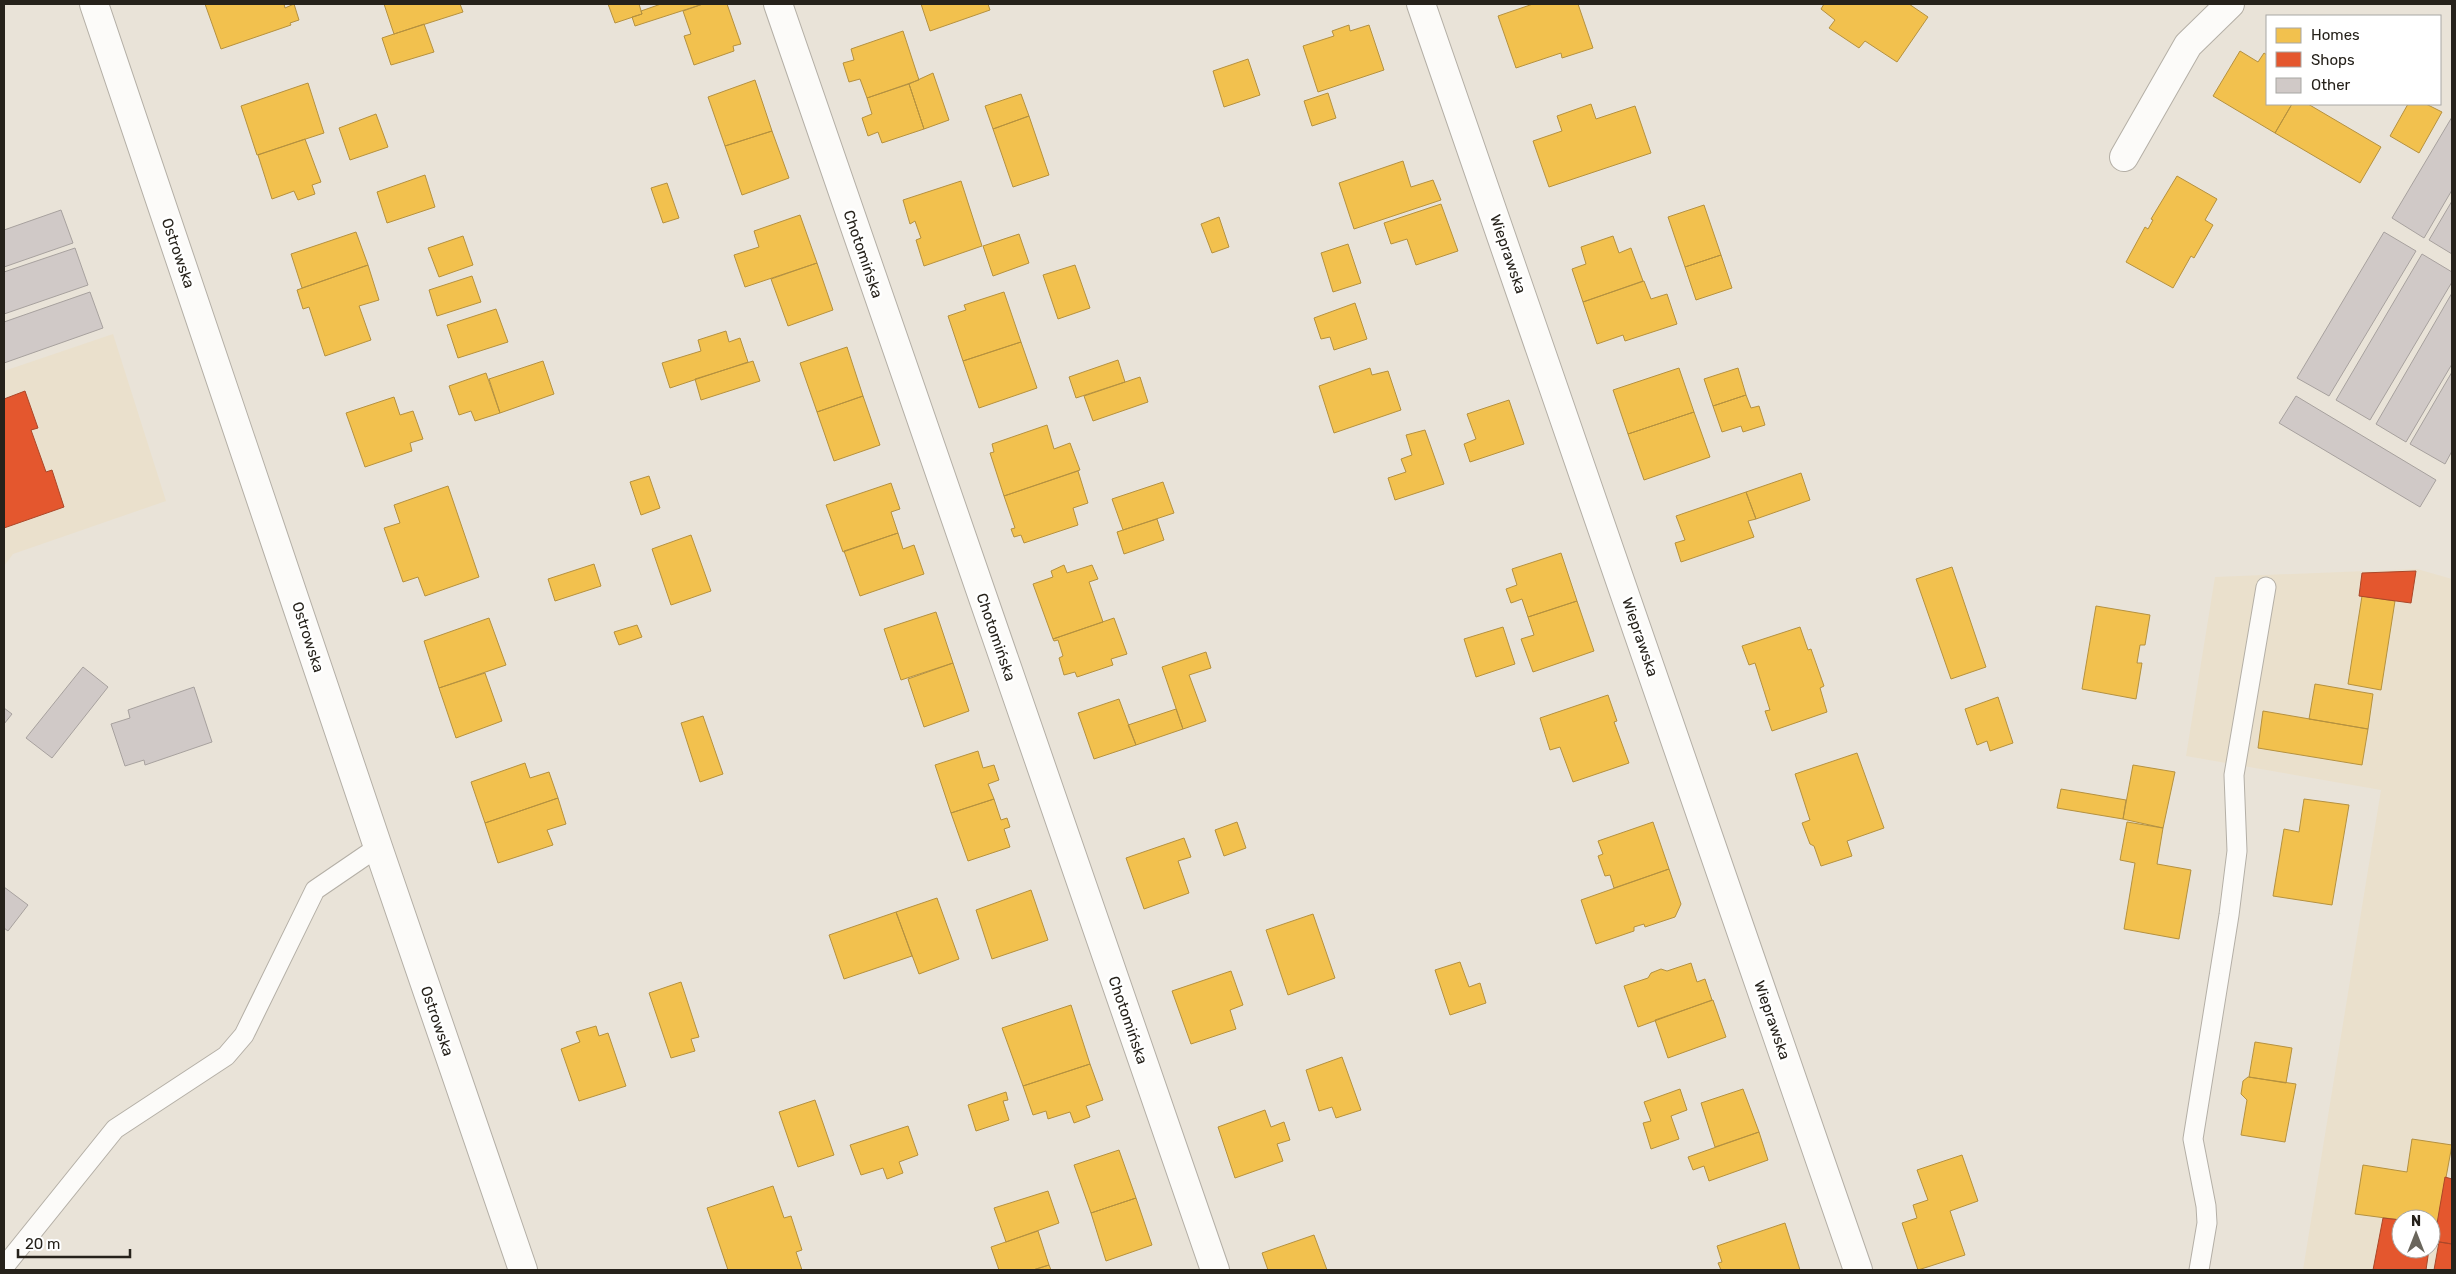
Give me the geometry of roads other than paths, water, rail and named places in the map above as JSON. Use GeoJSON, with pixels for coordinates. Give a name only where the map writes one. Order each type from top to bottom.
{"type":"FeatureCollection","features":[{"type":"Feature","properties":{"kind":"street","name":"Ostrowska"},"geometry":{"type":"LineString","coordinates":[[94,4],[378,847],[523,1270]]}},
{"type":"Feature","properties":{"kind":"street","name":"Chotomińska"},"geometry":{"type":"LineString","coordinates":[[778,4],[1215,1270]]}},
{"type":"Feature","properties":{"kind":"street","name":"Wieprawska"},"geometry":{"type":"LineString","coordinates":[[1422,4],[1858,1270]]}},
{"type":"Feature","properties":{"kind":"street"},"geometry":{"type":"LineString","coordinates":[[2124,157],[2188,45],[2230,4]]}},
{"type":"Feature","properties":{"kind":"lane"},"geometry":{"type":"LineString","coordinates":[[2199,1270],[2207,1223],[2206,1206],[2193,1139],[2229,916],[2237,851],[2234,775],[2266,588]]}},
{"type":"Feature","properties":{"kind":"lane"},"geometry":{"type":"LineString","coordinates":[[4,1267],[115,1129],[196,1077],[236,1046],[244,1035],[315,890],[322,883],[378,847]]}}]}
